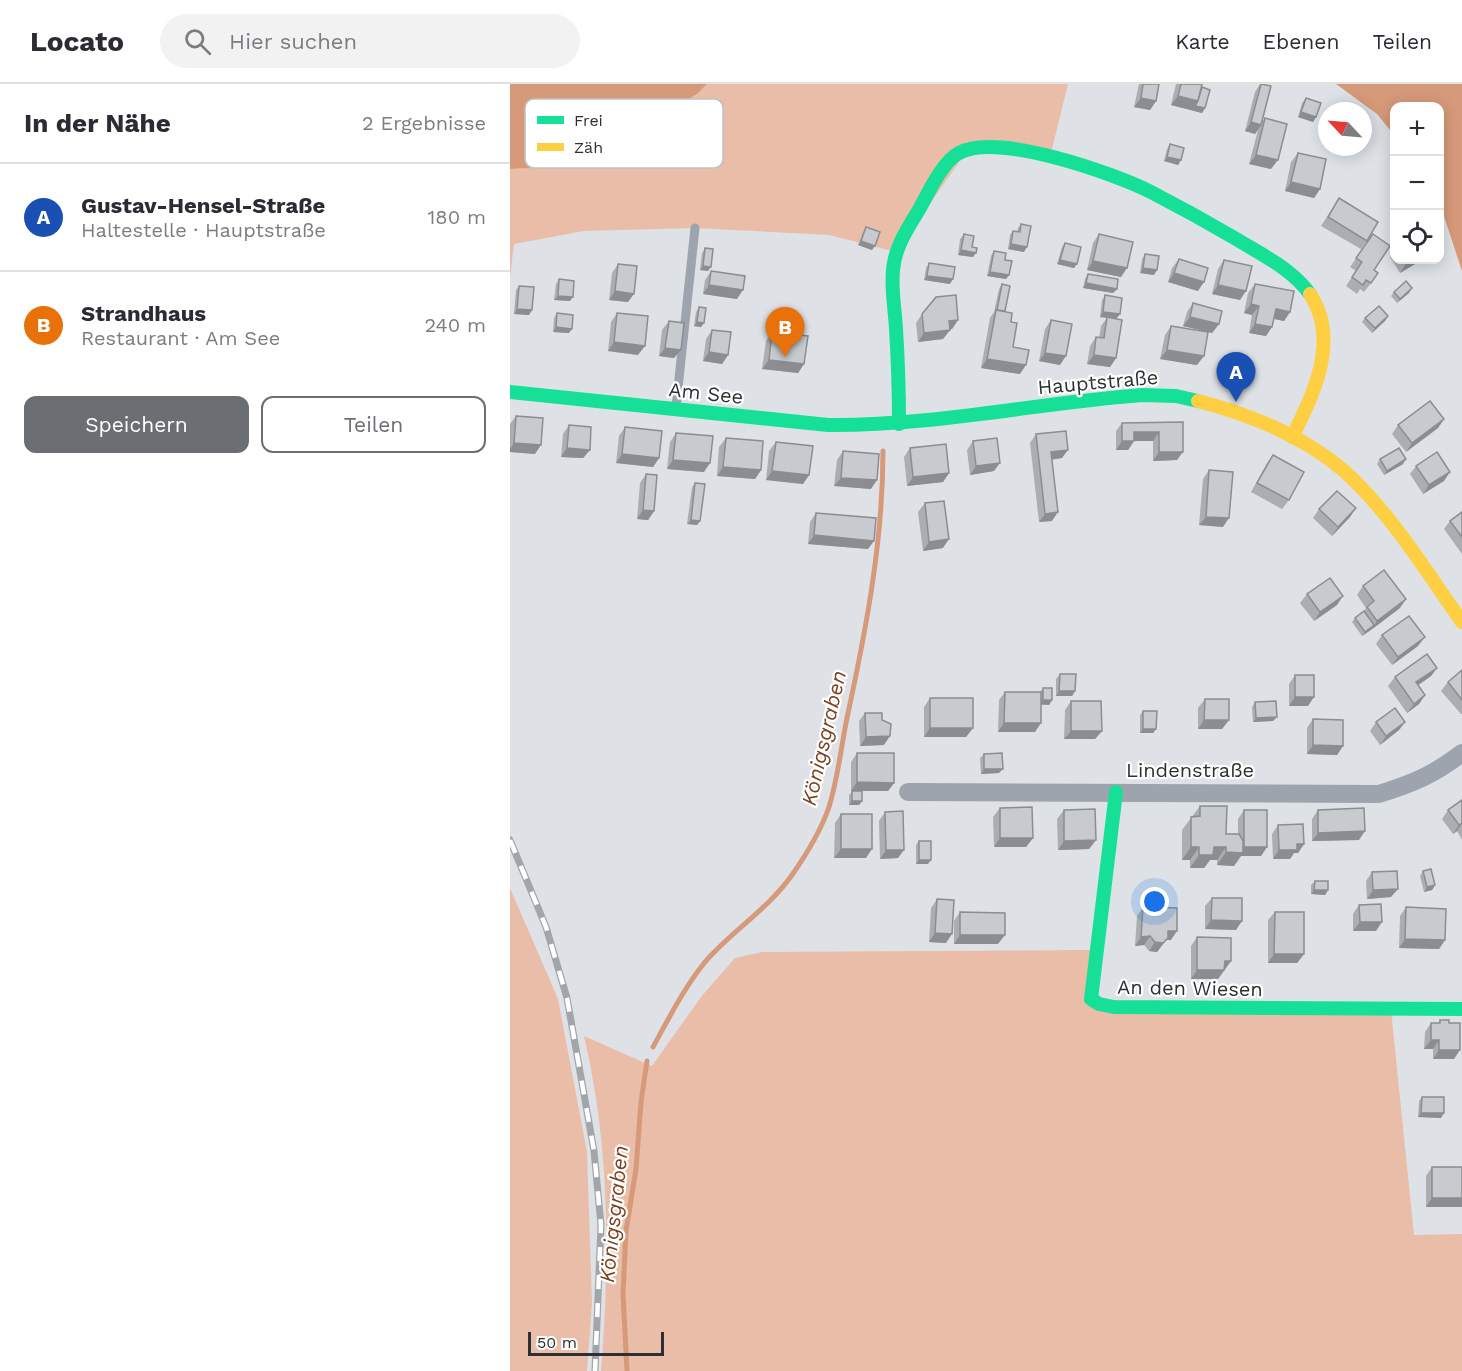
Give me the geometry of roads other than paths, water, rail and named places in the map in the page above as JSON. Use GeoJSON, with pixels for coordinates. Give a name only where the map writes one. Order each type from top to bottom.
{"type":"FeatureCollection","features":[{"type":"Feature","properties":{"kind":"street"},"geometry":{"type":"LineString","coordinates":[[899,424],[893,272],[896,252],[929,190],[957,154],[969,148],[992,147],[1090,166],[1126,180],[1254,250],[1297,278],[1313,298],[1323,324],[1323,350],[1318,379],[1309,406],[1292,437]]}},
{"type":"Feature","properties":{"kind":"street","name":"Am See"},"geometry":{"type":"LineString","coordinates":[[510,392],[828,425],[899,424]]}},
{"type":"Feature","properties":{"kind":"street","name":"Hauptstraße"},"geometry":{"type":"LineString","coordinates":[[899,424],[1148,395],[1175,396],[1238,413],[1292,437],[1323,455],[1362,488],[1462,621]]}},
{"type":"Feature","properties":{"kind":"street","name":"Lindenstraße"},"geometry":{"type":"LineString","coordinates":[[908,792],[1379,794],[1416,782],[1442,768],[1462,753]]}},
{"type":"Feature","properties":{"kind":"street","name":"An den Wiesen"},"geometry":{"type":"LineString","coordinates":[[1116,792],[1097,954],[1090,989],[1091,999],[1099,1004],[1114,1007],[1462,1009]]}},
{"type":"Feature","properties":{"kind":"lane"},"geometry":{"type":"LineString","coordinates":[[676,410],[695,228]]}},
{"type":"Feature","properties":{"kind":"waterway","name":"Königsgraben"},"geometry":{"type":"LineString","coordinates":[[653,1047],[697,972],[792,875],[808,851],[826,816],[837,774],[872,585],[880,518],[883,451]]}},
{"type":"Feature","properties":{"kind":"waterway","name":"Königsgraben"},"geometry":{"type":"LineString","coordinates":[[627,1371],[623,1294],[626,1231],[636,1169],[641,1102],[647,1061]]}},
{"type":"Feature","properties":{"kind":"railway"},"geometry":{"type":"LineString","coordinates":[[510,840],[546,927],[567,998],[594,1151],[601,1225],[595,1371]]}},
{"type":"Feature","properties":{"kind":"place","name":"Strandhaus"},"geometry":{"type":"Point","coordinates":[785,357]}},
{"type":"Feature","properties":{"kind":"place","name":"Gustav-Hensel-Straße"},"geometry":{"type":"Point","coordinates":[1236,402]}}]}
